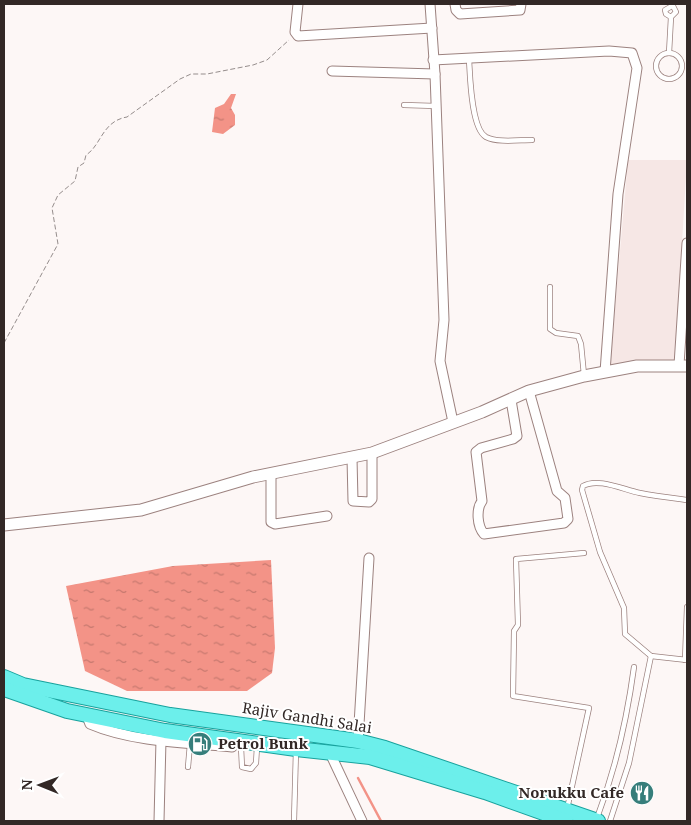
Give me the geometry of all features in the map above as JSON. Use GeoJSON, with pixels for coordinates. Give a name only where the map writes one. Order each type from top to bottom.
{"type":"FeatureCollection","features":[{"type":"Feature","properties":{"kind":"main road","name":"Rajiv Gandhi Salai"},"geometry":{"type":"LineString","coordinates":[[4,677],[23,685],[170,715],[365,748],[566,816],[597,821]]}},
{"type":"Feature","properties":{"kind":"main road","name":"Rajiv Gandhi Salai"},"geometry":{"type":"LineString","coordinates":[[4,689],[66,711],[262,746],[329,751],[365,748]]}},
{"type":"Feature","properties":{"kind":"street"},"geometry":{"type":"LineString","coordinates":[[298,4],[296,34],[300,36],[432,28]]}},
{"type":"Feature","properties":{"kind":"street"},"geometry":{"type":"LineString","coordinates":[[430,4],[435,74],[444,320],[440,361],[453,422]]}},
{"type":"Feature","properties":{"kind":"street"},"geometry":{"type":"LineString","coordinates":[[455,4],[456,10],[460,14],[520,10],[521,4]]}},
{"type":"Feature","properties":{"kind":"street"},"geometry":{"type":"LineString","coordinates":[[434,60],[626,51],[632,53],[636,60],[635,80],[618,194],[605,372]]}},
{"type":"Feature","properties":{"kind":"street"},"geometry":{"type":"LineString","coordinates":[[332,71],[435,74]]}},
{"type":"Feature","properties":{"kind":"street"},"geometry":{"type":"LineString","coordinates":[[4,525],[141,510],[270,474],[372,453],[482,412],[529,392],[584,376],[637,366],[683,365],[687,243]]}},
{"type":"Feature","properties":{"kind":"street"},"geometry":{"type":"LineString","coordinates":[[511,400],[517,436],[513,439],[481,448],[476,452],[482,501],[478,513],[480,531],[484,534],[564,523],[568,519],[565,498],[557,491],[529,392]]}},
{"type":"Feature","properties":{"kind":"street"},"geometry":{"type":"LineString","coordinates":[[352,458],[353,501],[369,502],[372,499],[372,453]]}},
{"type":"Feature","properties":{"kind":"street"},"geometry":{"type":"LineString","coordinates":[[270,474],[271,522],[275,524],[327,516]]}},
{"type":"Feature","properties":{"kind":"street"},"geometry":{"type":"LineString","coordinates":[[365,748],[369,558]]}},
{"type":"Feature","properties":{"kind":"street"},"geometry":{"type":"LineString","coordinates":[[86,714],[90,724],[100,728],[161,740],[240,747],[262,746]]}},
{"type":"Feature","properties":{"kind":"street"},"geometry":{"type":"LineString","coordinates":[[159,821],[161,740]]}},
{"type":"Feature","properties":{"kind":"street"},"geometry":{"type":"LineString","coordinates":[[329,751],[362,821]]}},
{"type":"Feature","properties":{"kind":"lane"},"geometry":{"type":"LineString","coordinates":[[669,54],[671,17],[676,13],[672,5],[665,10],[666,14],[671,17]]}},
{"type":"Feature","properties":{"kind":"lane"},"geometry":{"type":"LineString","coordinates":[[669,54],[679,59],[681,67],[679,74],[672,78],[664,78],[658,73],[656,66],[659,58],[669,54]]}},
{"type":"Feature","properties":{"kind":"lane"},"geometry":{"type":"LineString","coordinates":[[468,58],[475,120],[479,131],[484,136],[494,139],[532,140]]}},
{"type":"Feature","properties":{"kind":"lane"},"geometry":{"type":"LineString","coordinates":[[681,67],[687,67]]}},
{"type":"Feature","properties":{"kind":"lane"},"geometry":{"type":"LineString","coordinates":[[404,104],[436,106]]}},
{"type":"Feature","properties":{"kind":"lane"},"geometry":{"type":"LineString","coordinates":[[550,287],[550,329],[556,333],[578,336],[581,344],[584,376]]}},
{"type":"Feature","properties":{"kind":"lane"},"geometry":{"type":"LineString","coordinates":[[686,607],[686,660],[651,656],[625,634],[624,608],[600,552],[583,496],[583,486],[605,484],[641,493],[687,500]]}},
{"type":"Feature","properties":{"kind":"lane"},"geometry":{"type":"LineString","coordinates":[[566,816],[589,708],[512,696],[514,631],[518,625],[516,559],[584,553]]}},
{"type":"Feature","properties":{"kind":"lane"},"geometry":{"type":"LineString","coordinates":[[610,821],[629,763],[651,656]]}},
{"type":"Feature","properties":{"kind":"lane"},"geometry":{"type":"LineString","coordinates":[[597,821],[610,785],[622,740],[634,667]]}},
{"type":"Feature","properties":{"kind":"lane"},"geometry":{"type":"LineString","coordinates":[[188,766],[190,743]]}},
{"type":"Feature","properties":{"kind":"lane"},"geometry":{"type":"LineString","coordinates":[[240,747],[242,767],[252,769],[262,746]]}},
{"type":"Feature","properties":{"kind":"lane"},"geometry":{"type":"LineString","coordinates":[[294,821],[296,749]]}},
{"type":"Feature","properties":{"kind":"path"},"geometry":{"type":"LineString","coordinates":[[4,343],[58,244],[52,208],[58,195],[76,181],[78,167],[84,163],[86,155],[92,152],[102,132],[122,118],[127,117],[180,79],[191,74],[207,74],[253,65],[267,60],[296,34]]}},
{"type":"Feature","properties":{"kind":"shaded area"},"geometry":{"type":"Polygon","coordinates":[[[628,160],[687,160],[675,360],[610,365],[628,160]]]}},
{"type":"Feature","properties":{"kind":"water"},"geometry":{"type":"Polygon","coordinates":[[[231,94],[236,94],[231,108],[235,115],[235,125],[223,134],[212,132],[215,108],[224,104],[231,94]]]}},
{"type":"Feature","properties":{"kind":"water"},"geometry":{"type":"Polygon","coordinates":[[[271,560],[275,648],[272,673],[247,691],[127,691],[85,671],[66,586],[173,566],[271,560]]]}},
{"type":"Feature","properties":{"kind":"waterway"},"geometry":{"type":"LineString","coordinates":[[358,778],[381,821]]}},
{"type":"Feature","properties":{"kind":"place","name":"Petrol Bunk"},"geometry":{"type":"Point","coordinates":[200,744]}},
{"type":"Feature","properties":{"kind":"place","name":"Norukku Cafe"},"geometry":{"type":"Point","coordinates":[642,793]}}]}
